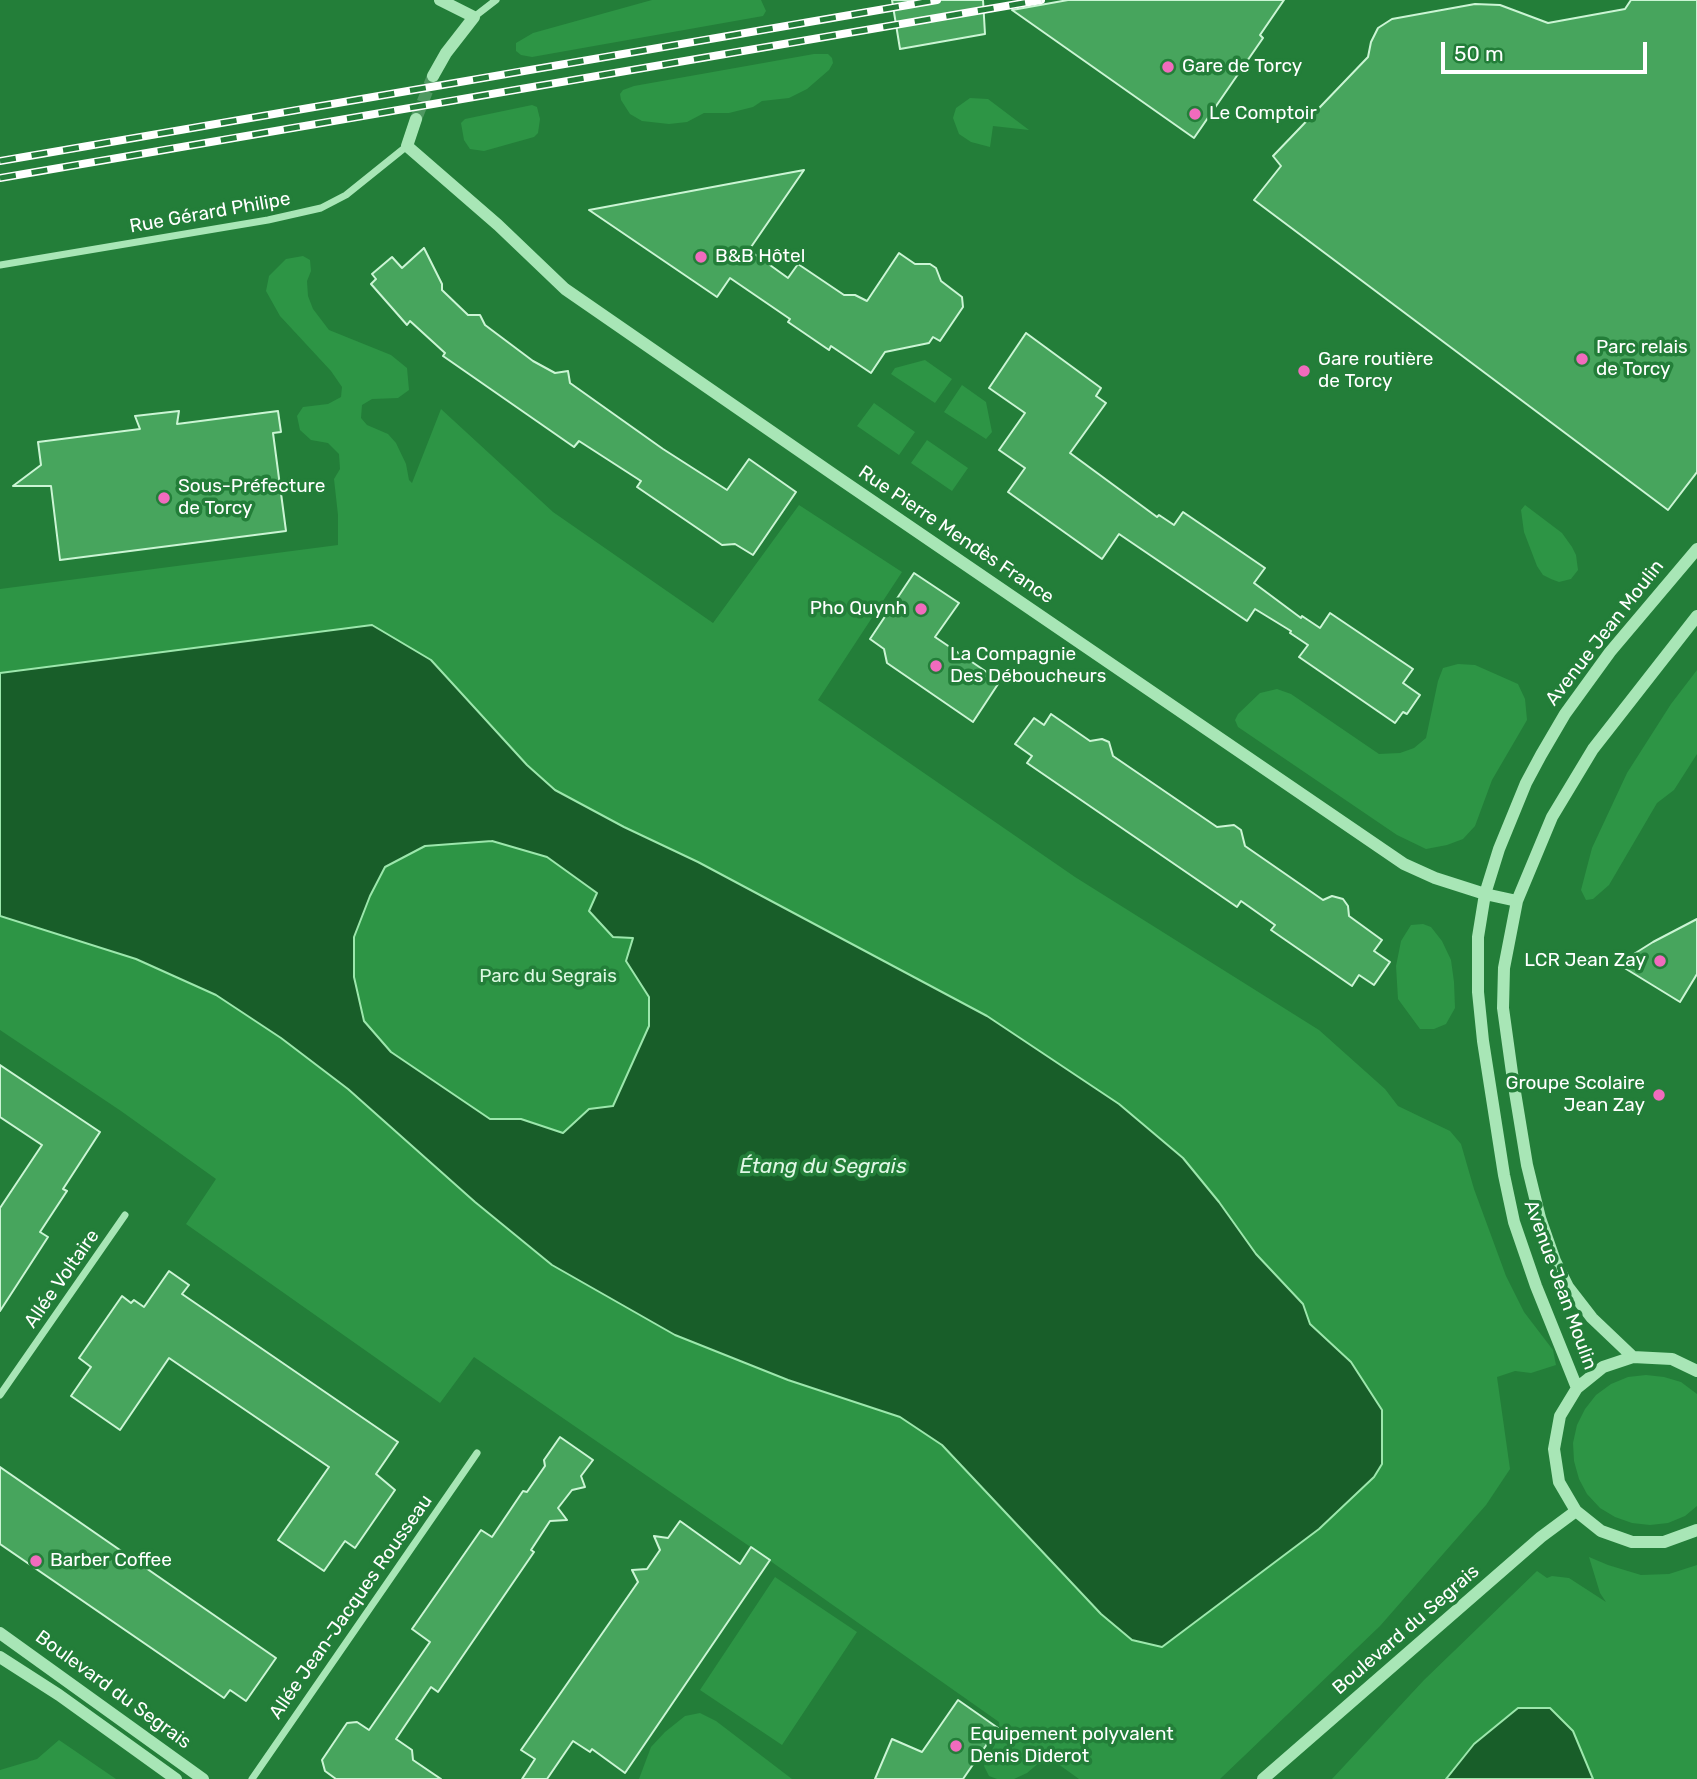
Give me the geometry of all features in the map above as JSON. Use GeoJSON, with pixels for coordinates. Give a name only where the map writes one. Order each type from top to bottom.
{"type":"FeatureCollection","features":[{"type":"Feature","properties":{"kind":"street"},"geometry":{"type":"LineString","coordinates":[[440,0],[474,17]]}},
{"type":"Feature","properties":{"kind":"street"},"geometry":{"type":"LineString","coordinates":[[433,76],[446,53],[474,17],[496,0]]}},
{"type":"Feature","properties":{"kind":"street"},"geometry":{"type":"LineString","coordinates":[[407,146],[415,119]]}},
{"type":"Feature","properties":{"kind":"street","name":"Rue Gérard Philipe"},"geometry":{"type":"LineString","coordinates":[[0,265],[279,218],[321,208],[346,195],[407,146]]}},
{"type":"Feature","properties":{"kind":"street","name":"Rue Pierre Mendès France"},"geometry":{"type":"LineString","coordinates":[[407,146],[498,225],[565,289],[839,480],[1404,864],[1435,878],[1517,901]]}},
{"type":"Feature","properties":{"kind":"street","name":"Avenue Jean Moulin"},"geometry":{"type":"LineString","coordinates":[[1577,1388],[1514,1222],[1487,1072],[1478,992],[1478,937],[1485,894],[1503,839],[1520,796],[1558,725],[1611,652],[1697,549]]}},
{"type":"Feature","properties":{"kind":"street","name":"Avenue Jean Moulin"},"geometry":{"type":"LineString","coordinates":[[1633,1357],[1592,1318],[1568,1287],[1555,1261],[1540,1217],[1527,1166],[1503,1008],[1504,968],[1517,901],[1552,817],[1601,738],[1697,616]]}},
{"type":"Feature","properties":{"kind":"street","name":"Allée Voltaire"},"geometry":{"type":"LineString","coordinates":[[0,1395],[125,1215]]}},
{"type":"Feature","properties":{"kind":"street"},"geometry":{"type":"LineString","coordinates":[[1697,1371],[1672,1359],[1633,1357],[1603,1367],[1577,1388],[1560,1416],[1554,1449],[1559,1482],[1576,1511],[1601,1531],[1632,1542],[1664,1542],[1697,1530]]}},
{"type":"Feature","properties":{"kind":"street","name":"Allée Jean-Jacques Rousseau"},"geometry":{"type":"LineString","coordinates":[[252,1779],[477,1453]]}},
{"type":"Feature","properties":{"kind":"street","name":"Boulevard du Segrais"},"geometry":{"type":"LineString","coordinates":[[1263,1779],[1541,1537],[1576,1511]]}},
{"type":"Feature","properties":{"kind":"street","name":"Boulevard du Segrais"},"geometry":{"type":"LineString","coordinates":[[0,1633],[203,1779]]}},
{"type":"Feature","properties":{"kind":"street","name":"Boulevard du Segrais"},"geometry":{"type":"LineString","coordinates":[[0,1657],[59,1695],[176,1779]]}},
{"type":"Feature","properties":{"kind":"green space"},"geometry":{"type":"Polygon","coordinates":[[[652,0],[761,0],[766,11],[763,16],[532,57],[516,51],[516,43],[533,33],[652,0]]]}},
{"type":"Feature","properties":{"kind":"green space"},"geometry":{"type":"Polygon","coordinates":[[[814,54],[828,54],[833,63],[829,70],[807,89],[789,98],[762,101],[753,107],[729,113],[704,113],[687,122],[669,124],[642,121],[630,114],[621,100],[620,94],[623,90],[634,86],[814,54]]]}},
{"type":"Feature","properties":{"kind":"green space"},"geometry":{"type":"Polygon","coordinates":[[[970,98],[988,99],[1029,130],[993,126],[990,147],[971,142],[959,134],[953,118],[956,108],[970,98]]]}},
{"type":"Feature","properties":{"kind":"green space"},"geometry":{"type":"Polygon","coordinates":[[[532,105],[537,107],[540,119],[538,133],[534,137],[484,151],[470,149],[464,140],[461,123],[465,119],[532,105]]]}},
{"type":"Feature","properties":{"kind":"green space","name":"Parc du Segrais"},"geometry":{"type":"Polygon","coordinates":[[[303,256],[310,260],[308,296],[313,309],[329,330],[391,355],[407,368],[409,390],[398,398],[372,399],[362,405],[361,418],[367,425],[388,434],[396,443],[412,483],[441,409],[553,512],[713,623],[799,505],[902,572],[818,700],[1075,877],[1319,1030],[1385,1089],[1398,1106],[1450,1131],[1461,1144],[1474,1189],[1506,1276],[1524,1312],[1553,1350],[1556,1365],[1531,1373],[1515,1371],[1497,1377],[1510,1469],[1486,1505],[1380,1626],[1220,1779],[1079,1779],[1047,1756],[1027,1773],[1014,1779],[989,1776],[984,1766],[1000,1734],[999,1722],[474,1357],[440,1403],[186,1224],[216,1179],[0,1030],[0,589],[338,545],[334,479],[340,469],[339,454],[328,443],[311,440],[300,430],[297,416],[303,407],[328,404],[341,397],[342,387],[331,371],[280,316],[266,291],[269,276],[286,259],[303,256]]]}},
{"type":"Feature","properties":{"kind":"green space"},"geometry":{"type":"Polygon","coordinates":[[[925,360],[952,379],[935,403],[891,374],[895,368],[925,360]]]}},
{"type":"Feature","properties":{"kind":"green space"},"geometry":{"type":"Polygon","coordinates":[[[962,385],[986,402],[992,432],[986,439],[944,412],[962,385]]]}},
{"type":"Feature","properties":{"kind":"green space"},"geometry":{"type":"Polygon","coordinates":[[[874,403],[915,432],[899,455],[857,426],[874,403]]]}},
{"type":"Feature","properties":{"kind":"green space"},"geometry":{"type":"Polygon","coordinates":[[[927,440],[968,468],[952,491],[911,463],[927,440]]]}},
{"type":"Feature","properties":{"kind":"green space"},"geometry":{"type":"Polygon","coordinates":[[[1525,505],[1562,533],[1572,547],[1578,570],[1571,579],[1559,582],[1551,579],[1543,575],[1537,566],[1524,532],[1521,510],[1525,505]]]}},
{"type":"Feature","properties":{"kind":"green space"},"geometry":{"type":"Polygon","coordinates":[[[1458,664],[1475,665],[1518,684],[1525,699],[1527,720],[1492,780],[1475,826],[1463,839],[1447,845],[1426,849],[1397,835],[1238,727],[1235,720],[1260,693],[1277,689],[1291,694],[1379,754],[1400,753],[1414,748],[1426,738],[1443,668],[1458,664]]]}},
{"type":"Feature","properties":{"kind":"green space"},"geometry":{"type":"Polygon","coordinates":[[[1697,670],[1697,754],[1674,790],[1657,803],[1609,885],[1593,899],[1586,900],[1581,890],[1592,848],[1627,773],[1671,704],[1697,670]]]}},
{"type":"Feature","properties":{"kind":"green space"},"geometry":{"type":"Polygon","coordinates":[[[1423,924],[1431,927],[1442,941],[1451,960],[1454,982],[1455,1008],[1446,1024],[1434,1029],[1420,1029],[1398,999],[1396,966],[1401,941],[1411,925],[1423,924]]]}},
{"type":"Feature","properties":{"kind":"green space"},"geometry":{"type":"Polygon","coordinates":[[[1646,1375],[1681,1382],[1697,1394],[1697,1506],[1685,1516],[1668,1523],[1650,1525],[1632,1523],[1600,1508],[1587,1494],[1579,1479],[1573,1443],[1577,1425],[1596,1395],[1611,1384],[1628,1377],[1646,1375]]]}},
{"type":"Feature","properties":{"kind":"green space"},"geometry":{"type":"Polygon","coordinates":[[[1589,1557],[1641,1575],[1669,1574],[1697,1565],[1697,1779],[1332,1779],[1424,1680],[1537,1571],[1547,1578],[1569,1578],[1606,1602],[1600,1593],[1589,1557]]]}},
{"type":"Feature","properties":{"kind":"green space"},"geometry":{"type":"Polygon","coordinates":[[[775,1577],[857,1632],[782,1745],[700,1690],[775,1577]]]}},
{"type":"Feature","properties":{"kind":"green space"},"geometry":{"type":"Polygon","coordinates":[[[700,1713],[716,1721],[792,1779],[639,1779],[651,1747],[685,1716],[700,1713]]]}},
{"type":"Feature","properties":{"kind":"green space"},"geometry":{"type":"Polygon","coordinates":[[[59,1740],[116,1779],[0,1779],[0,1770],[37,1759],[59,1740]]]}},
{"type":"Feature","properties":{"kind":"water","name":"Étang du Segrais"},"geometry":{"type":"Polygon","coordinates":[[[372,625],[431,660],[527,765],[555,790],[698,862],[987,1016],[1119,1104],[1183,1158],[1256,1254],[1303,1304],[1310,1324],[1351,1362],[1382,1410],[1382,1464],[1374,1477],[1319,1529],[1162,1647],[1132,1640],[1101,1614],[942,1445],[900,1417],[788,1380],[675,1335],[552,1265],[475,1202],[348,1089],[281,1038],[216,995],[136,959],[0,916],[0,673],[372,625]],[[492,841],[425,846],[385,867],[354,937],[354,977],[364,1021],[391,1052],[490,1119],[521,1119],[563,1133],[589,1109],[613,1106],[649,1026],[649,997],[626,961],[633,938],[613,937],[589,911],[597,893],[547,857],[492,841]]]}},
{"type":"Feature","properties":{"kind":"water"},"geometry":{"type":"Polygon","coordinates":[[[1518,1708],[1550,1708],[1573,1731],[1593,1779],[1446,1779],[1474,1744],[1518,1708]]]}},
{"type":"Feature","properties":{"kind":"building"},"geometry":{"type":"Polygon","coordinates":[[[892,0],[983,0],[985,34],[900,49],[892,0]]]}},
{"type":"Feature","properties":{"kind":"building","name":"Gare de Torcy"},"geometry":{"type":"Polygon","coordinates":[[[1068,0],[1284,0],[1260,35],[1263,38],[1194,138],[1012,10],[1068,0]]]}},
{"type":"Feature","properties":{"kind":"building","name":"Parc relais de Torcy"},"geometry":{"type":"Polygon","coordinates":[[[1631,0],[1697,0],[1697,472],[1668,510],[1254,200],[1281,166],[1273,156],[1368,57],[1378,28],[1392,19],[1475,4],[1500,5],[1548,23],[1625,9],[1631,0]]]}},
{"type":"Feature","properties":{"kind":"building"},"geometry":{"type":"Polygon","coordinates":[[[804,170],[749,250],[788,278],[798,264],[844,295],[855,295],[867,301],[899,253],[915,264],[930,264],[936,268],[941,281],[962,297],[963,307],[940,341],[933,337],[929,343],[885,352],[871,373],[831,346],[829,350],[788,322],[790,319],[730,278],[717,297],[589,210],[804,170]]]}},
{"type":"Feature","properties":{"kind":"building"},"geometry":{"type":"Polygon","coordinates":[[[424,248],[442,284],[442,290],[468,315],[480,315],[485,325],[533,361],[555,373],[568,371],[570,383],[663,449],[727,490],[749,459],[796,492],[753,555],[735,544],[722,545],[637,487],[641,481],[579,441],[574,447],[443,356],[445,353],[410,321],[407,325],[371,284],[376,279],[372,274],[392,257],[402,268],[424,248]]]}},
{"type":"Feature","properties":{"kind":"building"},"geometry":{"type":"Polygon","coordinates":[[[1026,333],[1101,388],[1096,396],[1106,403],[1070,453],[1157,517],[1159,515],[1174,525],[1183,512],[1265,568],[1254,583],[1301,618],[1302,616],[1320,628],[1330,613],[1413,669],[1403,683],[1420,695],[1407,714],[1403,712],[1395,723],[1299,657],[1308,645],[1255,609],[1247,621],[1119,534],[1102,559],[1008,492],[1025,468],[999,450],[1025,413],[989,388],[1026,333]]]}},
{"type":"Feature","properties":{"kind":"building"},"geometry":{"type":"Polygon","coordinates":[[[179,411],[177,424],[278,411],[281,432],[273,433],[286,531],[60,560],[51,486],[13,486],[41,465],[38,442],[140,429],[135,416],[179,411]]]}},
{"type":"Feature","properties":{"kind":"building"},"geometry":{"type":"Polygon","coordinates":[[[914,573],[959,603],[935,637],[1000,681],[973,722],[887,663],[884,649],[870,639],[914,573]]]}},
{"type":"Feature","properties":{"kind":"building"},"geometry":{"type":"Polygon","coordinates":[[[1051,714],[1090,741],[1102,739],[1109,742],[1113,756],[1217,827],[1234,825],[1241,830],[1245,846],[1323,900],[1332,896],[1343,899],[1348,906],[1349,916],[1382,940],[1374,951],[1390,962],[1374,985],[1359,975],[1352,986],[1271,930],[1275,925],[1241,901],[1237,907],[1027,763],[1032,756],[1015,744],[1034,718],[1044,725],[1051,714]]]}},
{"type":"Feature","properties":{"kind":"building","name":"LCR Jean Zay"},"geometry":{"type":"Polygon","coordinates":[[[1697,919],[1697,974],[1680,1002],[1618,964],[1653,942],[1697,919]]]}},
{"type":"Feature","properties":{"kind":"building"},"geometry":{"type":"Polygon","coordinates":[[[0,1065],[100,1132],[63,1189],[67,1191],[40,1232],[48,1237],[0,1311],[0,1208],[42,1145],[0,1117],[0,1065]]]}},
{"type":"Feature","properties":{"kind":"building"},"geometry":{"type":"Polygon","coordinates":[[[169,1271],[189,1285],[182,1294],[398,1442],[376,1474],[395,1490],[355,1548],[345,1541],[324,1571],[278,1540],[329,1467],[169,1358],[120,1430],[71,1396],[91,1367],[79,1358],[122,1296],[131,1303],[134,1300],[144,1307],[169,1271]]]}},
{"type":"Feature","properties":{"kind":"building"},"geometry":{"type":"Polygon","coordinates":[[[560,1437],[593,1460],[581,1476],[585,1487],[572,1490],[558,1508],[567,1520],[550,1521],[531,1550],[534,1552],[438,1692],[431,1687],[396,1739],[412,1750],[413,1760],[441,1779],[336,1779],[325,1771],[322,1760],[347,1723],[357,1722],[369,1730],[430,1642],[412,1629],[481,1530],[492,1537],[523,1491],[527,1492],[560,1437]]]}},
{"type":"Feature","properties":{"kind":"building"},"geometry":{"type":"Polygon","coordinates":[[[0,1467],[276,1658],[246,1701],[230,1690],[224,1698],[0,1544],[0,1467]]]}},
{"type":"Feature","properties":{"kind":"building"},"geometry":{"type":"Polygon","coordinates":[[[680,1521],[740,1564],[751,1547],[770,1560],[625,1773],[592,1749],[590,1752],[573,1741],[547,1779],[522,1779],[535,1759],[521,1750],[638,1582],[632,1570],[647,1569],[660,1550],[654,1536],[668,1538],[680,1521]]]}},
{"type":"Feature","properties":{"kind":"building","name":"Equipement polyvalent Denis Diderot"},"geometry":{"type":"Polygon","coordinates":[[[958,1700],[998,1728],[963,1779],[875,1779],[892,1739],[922,1752],[958,1700]]]}},
{"type":"Feature","properties":{"kind":"tunnel"},"geometry":{"type":"LineString","coordinates":[[416,119],[433,76]]}},
{"type":"Feature","properties":{"kind":"railway"},"geometry":{"type":"LineString","coordinates":[[0,161],[937,0]]}},
{"type":"Feature","properties":{"kind":"railway"},"geometry":{"type":"LineString","coordinates":[[0,178],[1041,0]]}},
{"type":"Feature","properties":{"kind":"place","name":"Gare de Torcy"},"geometry":{"type":"Point","coordinates":[1168,67]}},
{"type":"Feature","properties":{"kind":"place","name":"Le Comptoir"},"geometry":{"type":"Point","coordinates":[1195,114]}},
{"type":"Feature","properties":{"kind":"place","name":"B&B Hôtel"},"geometry":{"type":"Point","coordinates":[701,257]}},
{"type":"Feature","properties":{"kind":"place","name":"Parc relais de Torcy"},"geometry":{"type":"Point","coordinates":[1582,359]}},
{"type":"Feature","properties":{"kind":"place","name":"Gare routière de Torcy"},"geometry":{"type":"Point","coordinates":[1304,371]}},
{"type":"Feature","properties":{"kind":"place","name":"Sous-Préfecture de Torcy"},"geometry":{"type":"Point","coordinates":[164,498]}},
{"type":"Feature","properties":{"kind":"place","name":"Pho Quynh"},"geometry":{"type":"Point","coordinates":[921,609]}},
{"type":"Feature","properties":{"kind":"place","name":"La Compagnie Des Déboucheurs"},"geometry":{"type":"Point","coordinates":[936,666]}},
{"type":"Feature","properties":{"kind":"place","name":"LCR Jean Zay"},"geometry":{"type":"Point","coordinates":[1660,961]}},
{"type":"Feature","properties":{"kind":"place","name":"Groupe Scolaire Jean Zay"},"geometry":{"type":"Point","coordinates":[1659,1095]}},
{"type":"Feature","properties":{"kind":"place","name":"Barber Coffee"},"geometry":{"type":"Point","coordinates":[36,1561]}},
{"type":"Feature","properties":{"kind":"place","name":"Equipement polyvalent Denis Diderot"},"geometry":{"type":"Point","coordinates":[956,1746]}}]}
